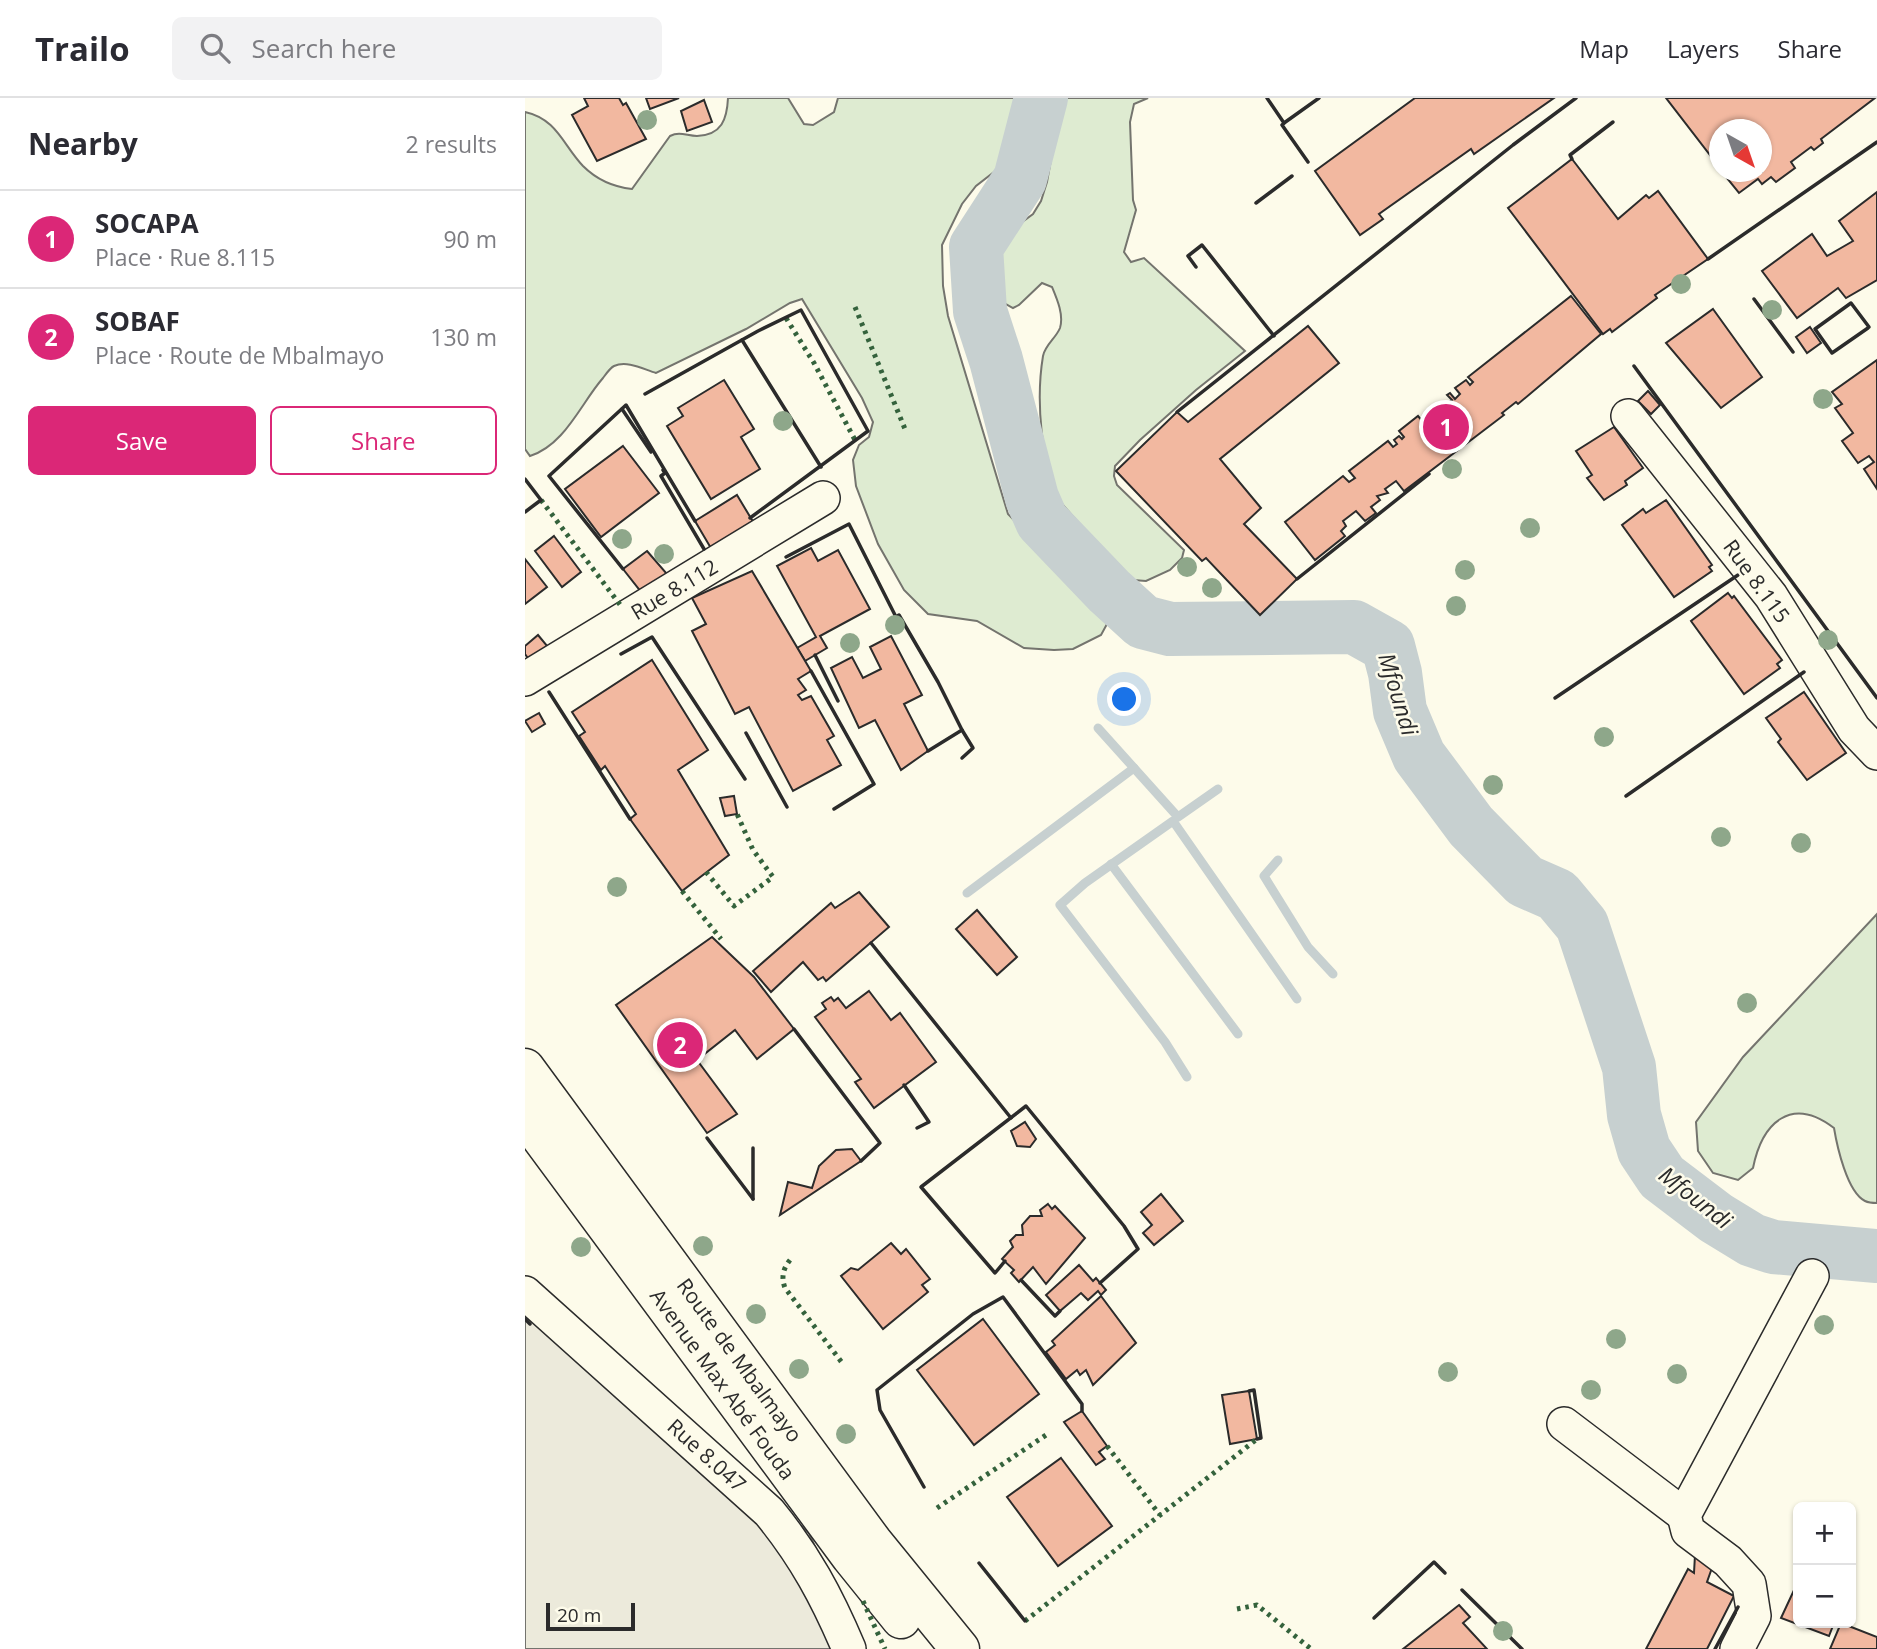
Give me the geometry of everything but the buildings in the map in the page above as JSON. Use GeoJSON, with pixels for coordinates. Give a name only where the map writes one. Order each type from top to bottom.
{"type":"FeatureCollection","features":[{"type":"Feature","properties":{"kind":"highway","name":"Route de Mbalmayo"},"geometry":{"type":"LineString","coordinates":[[525,1068],[873,1542],[960,1649]]}},
{"type":"Feature","properties":{"kind":"highway","name":"Avenue Max Abé Fouda"},"geometry":{"type":"LineString","coordinates":[[525,1116],[851,1557],[926,1649]]}},
{"type":"Feature","properties":{"kind":"street","name":"Rue 8.115"},"geometry":{"type":"LineString","coordinates":[[1628,416],[1771,596],[1854,729],[1877,753]]}},
{"type":"Feature","properties":{"kind":"street","name":"Rue 8.112"},"geometry":{"type":"LineString","coordinates":[[525,679],[823,498]]}},
{"type":"Feature","properties":{"kind":"street"},"geometry":{"type":"LineString","coordinates":[[1684,1515],[1812,1276]]}},
{"type":"Feature","properties":{"kind":"street","name":"Rue 8.047"},"geometry":{"type":"LineString","coordinates":[[525,1293],[769,1512],[797,1546],[832,1610],[849,1649]]}},
{"type":"Feature","properties":{"kind":"street"},"geometry":{"type":"LineString","coordinates":[[1564,1424],[1684,1515],[1688,1531],[1728,1561],[1749,1584],[1754,1616],[1737,1649]]}},
{"type":"Feature","properties":{"kind":"green space"},"geometry":{"type":"Polygon","coordinates":[[[728,98],[788,98],[804,124],[813,125],[834,112],[838,98],[1025,98],[1015,115],[1010,150],[1003,165],[976,186],[962,204],[942,245],[943,286],[948,316],[1008,514],[1102,611],[1107,624],[1101,635],[1073,649],[1024,648],[977,621],[928,614],[904,590],[878,544],[856,486],[853,460],[859,445],[869,437],[873,422],[862,398],[802,299],[656,373],[630,365],[614,366],[553,443],[530,456],[525,449],[525,112],[545,120],[583,166],[594,175],[612,185],[632,189],[670,136],[705,135],[718,129],[726,113],[728,98]]]}},
{"type":"Feature","properties":{"kind":"green space"},"geometry":{"type":"Polygon","coordinates":[[[1062,98],[1148,98],[1134,104],[1130,122],[1133,200],[1136,210],[1124,252],[1131,262],[1144,258],[1245,351],[1196,390],[1115,466],[1117,485],[1184,550],[1182,558],[1170,570],[1146,581],[1133,580],[1118,572],[1106,560],[1062,504],[1049,471],[1044,452],[1040,392],[1044,352],[1061,323],[1052,287],[1042,283],[1013,308],[997,299],[994,287],[990,256],[1014,228],[1033,214],[1041,201],[1062,98]]]}},
{"type":"Feature","properties":{"kind":"green space"},"geometry":{"type":"Polygon","coordinates":[[[1877,914],[1877,1203],[1865,1201],[1853,1188],[1844,1168],[1834,1128],[1819,1118],[1804,1114],[1792,1114],[1771,1127],[1763,1138],[1753,1168],[1738,1180],[1713,1173],[1698,1151],[1696,1122],[1743,1057],[1877,914]]]}},
{"type":"Feature","properties":{"kind":"shaded area"},"geometry":{"type":"Polygon","coordinates":[[[525,1279],[809,1533],[860,1649],[525,1649],[525,1279]]]}},
{"type":"Feature","properties":{"kind":"waterway","name":"Mfoundi"},"geometry":{"type":"LineString","coordinates":[[1041,98],[1020,179],[976,247],[980,311],[996,360],[1032,498],[1042,521],[1109,591],[1143,622],[1170,629],[1354,627],[1388,646],[1400,711],[1419,756],[1471,826],[1525,881],[1557,895],[1582,925],[1629,1067],[1634,1115],[1644,1150],[1662,1177],[1716,1218],[1752,1240],[1773,1247],[1877,1256]]}},
{"type":"Feature","properties":{"kind":"waterway"},"geometry":{"type":"LineString","coordinates":[[1098,728],[1178,817],[1218,789]]}},
{"type":"Feature","properties":{"kind":"waterway"},"geometry":{"type":"LineString","coordinates":[[967,893],[1134,768]]}},
{"type":"Feature","properties":{"kind":"waterway"},"geometry":{"type":"LineString","coordinates":[[1187,1077],[1165,1042],[1060,905],[1085,883],[1173,821],[1297,999]]}},
{"type":"Feature","properties":{"kind":"waterway"},"geometry":{"type":"LineString","coordinates":[[1278,860],[1264,876],[1308,947],[1333,974]]}},
{"type":"Feature","properties":{"kind":"waterway"},"geometry":{"type":"LineString","coordinates":[[1111,864],[1238,1034]]}},
{"type":"Feature","properties":{"kind":"hedge"},"geometry":{"type":"LineString","coordinates":[[855,307],[905,429]]}},
{"type":"Feature","properties":{"kind":"hedge"},"geometry":{"type":"LineString","coordinates":[[786,318],[814,363],[855,440]]}},
{"type":"Feature","properties":{"kind":"hedge"},"geometry":{"type":"LineString","coordinates":[[541,500],[621,606]]}},
{"type":"Feature","properties":{"kind":"hedge"},"geometry":{"type":"LineString","coordinates":[[706,872],[734,906],[773,877],[753,850],[737,814]]}},
{"type":"Feature","properties":{"kind":"hedge"},"geometry":{"type":"LineString","coordinates":[[682,891],[721,939]]}},
{"type":"Feature","properties":{"kind":"hedge"},"geometry":{"type":"LineString","coordinates":[[790,1260],[783,1273],[785,1288],[843,1364]]}},
{"type":"Feature","properties":{"kind":"hedge"},"geometry":{"type":"LineString","coordinates":[[937,1508],[1049,1433]]}},
{"type":"Feature","properties":{"kind":"hedge"},"geometry":{"type":"LineString","coordinates":[[1025,1621],[1257,1439]]}},
{"type":"Feature","properties":{"kind":"hedge"},"geometry":{"type":"LineString","coordinates":[[1107,1446],[1160,1515]]}},
{"type":"Feature","properties":{"kind":"hedge"},"geometry":{"type":"LineString","coordinates":[[863,1601],[885,1649]]}},
{"type":"Feature","properties":{"kind":"hedge"},"geometry":{"type":"LineString","coordinates":[[1237,1609],[1257,1605],[1311,1649]]}},
{"type":"Feature","properties":{"kind":"wall"},"geometry":{"type":"LineString","coordinates":[[1267,98],[1308,162]]}},
{"type":"Feature","properties":{"kind":"wall"},"geometry":{"type":"LineString","coordinates":[[1284,123],[1319,98]]}},
{"type":"Feature","properties":{"kind":"wall"},"geometry":{"type":"LineString","coordinates":[[1177,412],[1576,98]]}},
{"type":"Feature","properties":{"kind":"wall"},"geometry":{"type":"LineString","coordinates":[[1572,159],[1570,155],[1613,122]]}},
{"type":"Feature","properties":{"kind":"wall"},"geometry":{"type":"LineString","coordinates":[[1708,259],[1877,142]]}},
{"type":"Feature","properties":{"kind":"wall"},"geometry":{"type":"LineString","coordinates":[[1256,203],[1292,176]]}},
{"type":"Feature","properties":{"kind":"wall"},"geometry":{"type":"LineString","coordinates":[[1196,267],[1188,256],[1202,245],[1274,336]]}},
{"type":"Feature","properties":{"kind":"wall"},"geometry":{"type":"LineString","coordinates":[[1754,299],[1793,352]]}},
{"type":"Feature","properties":{"kind":"wall"},"geometry":{"type":"LineString","coordinates":[[1868,328],[1832,353],[1815,329],[1851,303],[1869,327]]}},
{"type":"Feature","properties":{"kind":"wall"},"geometry":{"type":"LineString","coordinates":[[645,394],[801,310],[868,431],[750,518]]}},
{"type":"Feature","properties":{"kind":"wall"},"geometry":{"type":"LineString","coordinates":[[742,340],[821,467]]}},
{"type":"Feature","properties":{"kind":"wall"},"geometry":{"type":"LineString","coordinates":[[1634,366],[1877,698]]}},
{"type":"Feature","properties":{"kind":"wall"},"geometry":{"type":"LineString","coordinates":[[623,569],[549,476],[626,405],[695,521]]}},
{"type":"Feature","properties":{"kind":"wall"},"geometry":{"type":"LineString","coordinates":[[622,409],[651,452]]}},
{"type":"Feature","properties":{"kind":"wall"},"geometry":{"type":"LineString","coordinates":[[663,470],[665,473],[661,476],[704,549]]}},
{"type":"Feature","properties":{"kind":"wall"},"geometry":{"type":"LineString","coordinates":[[1297,579],[1429,474]]}},
{"type":"Feature","properties":{"kind":"wall"},"geometry":{"type":"LineString","coordinates":[[525,479],[541,500],[525,512]]}},
{"type":"Feature","properties":{"kind":"wall"},"geometry":{"type":"LineString","coordinates":[[786,557],[849,524],[896,617],[899,615],[962,730]]}},
{"type":"Feature","properties":{"kind":"wall"},"geometry":{"type":"LineString","coordinates":[[1555,698],[1738,575]]}},
{"type":"Feature","properties":{"kind":"wall"},"geometry":{"type":"LineString","coordinates":[[621,654],[652,637],[745,779]]}},
{"type":"Feature","properties":{"kind":"wall"},"geometry":{"type":"LineString","coordinates":[[815,655],[838,701]]}},
{"type":"Feature","properties":{"kind":"wall"},"geometry":{"type":"LineString","coordinates":[[811,671],[874,784],[834,809]]}},
{"type":"Feature","properties":{"kind":"wall"},"geometry":{"type":"LineString","coordinates":[[1626,796],[1804,672]]}},
{"type":"Feature","properties":{"kind":"wall"},"geometry":{"type":"LineString","coordinates":[[549,692],[630,819]]}},
{"type":"Feature","properties":{"kind":"wall"},"geometry":{"type":"LineString","coordinates":[[928,751],[962,730],[973,748],[962,758]]}},
{"type":"Feature","properties":{"kind":"wall"},"geometry":{"type":"LineString","coordinates":[[746,733],[787,807]]}},
{"type":"Feature","properties":{"kind":"wall"},"geometry":{"type":"LineString","coordinates":[[871,943],[1011,1118]]}},
{"type":"Feature","properties":{"kind":"wall"},"geometry":{"type":"LineString","coordinates":[[794,1029],[880,1143],[861,1161]]}},
{"type":"Feature","properties":{"kind":"wall"},"geometry":{"type":"LineString","coordinates":[[904,1085],[929,1122],[917,1128]]}},
{"type":"Feature","properties":{"kind":"wall"},"geometry":{"type":"LineString","coordinates":[[1005,1261],[995,1273],[921,1187],[1026,1106],[1124,1226],[1138,1249],[1100,1283]]}},
{"type":"Feature","properties":{"kind":"wall"},"geometry":{"type":"LineString","coordinates":[[707,1138],[753,1199]]}},
{"type":"Feature","properties":{"kind":"wall"},"geometry":{"type":"LineString","coordinates":[[753,1148],[753,1199]]}},
{"type":"Feature","properties":{"kind":"wall"},"geometry":{"type":"LineString","coordinates":[[1021,1280],[1055,1316],[1060,1311]]}},
{"type":"Feature","properties":{"kind":"wall"},"geometry":{"type":"LineString","coordinates":[[924,1487],[880,1410],[877,1390],[973,1314],[1003,1297],[1082,1404],[1082,1411]]}},
{"type":"Feature","properties":{"kind":"wall"},"geometry":{"type":"LineString","coordinates":[[525,1319],[530,1324]]}},
{"type":"Feature","properties":{"kind":"wall"},"geometry":{"type":"LineString","coordinates":[[1249,1391],[1254,1390],[1261,1438],[1257,1439]]}},
{"type":"Feature","properties":{"kind":"wall"},"geometry":{"type":"LineString","coordinates":[[1374,1618],[1434,1562],[1445,1573]]}},
{"type":"Feature","properties":{"kind":"wall"},"geometry":{"type":"LineString","coordinates":[[979,1563],[1025,1621]]}},
{"type":"Feature","properties":{"kind":"wall"},"geometry":{"type":"LineString","coordinates":[[1462,1590],[1522,1649]]}},
{"type":"Feature","properties":{"kind":"wall"},"geometry":{"type":"LineString","coordinates":[[1715,1649],[1738,1607]]}},
{"type":"Feature","properties":{"kind":"place","name":"SOCAPA"},"geometry":{"type":"Point","coordinates":[1446,427]}},
{"type":"Feature","properties":{"kind":"place","name":"SOBAF"},"geometry":{"type":"Point","coordinates":[680,1045]}}]}
